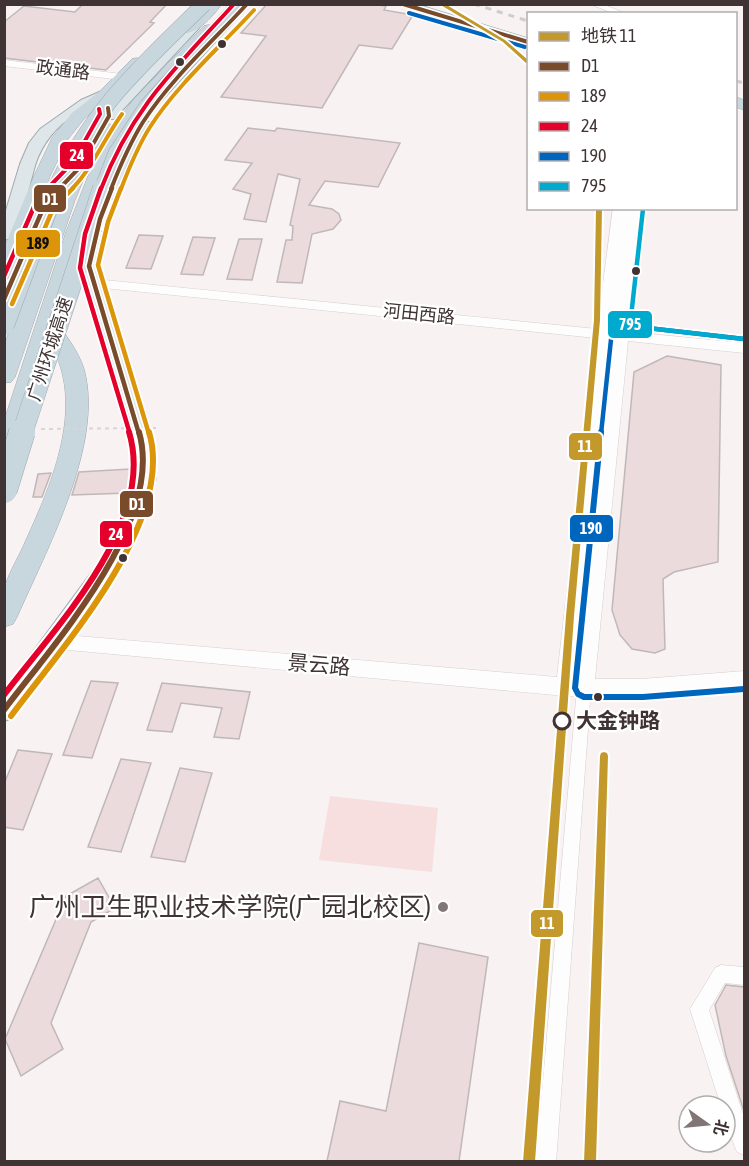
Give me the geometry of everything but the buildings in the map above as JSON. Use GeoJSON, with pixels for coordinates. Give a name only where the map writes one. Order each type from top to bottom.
{"type":"FeatureCollection","features":[{"type":"Feature","properties":{"kind":"highway"},"geometry":{"type":"LineString","coordinates":[[4,325],[50,204],[78,142],[115,94],[204,4]]}},
{"type":"Feature","properties":{"kind":"highway","name":"广州环城高速"},"geometry":{"type":"LineString","coordinates":[[4,490],[90,221],[116,153],[147,106],[240,4]]}},
{"type":"Feature","properties":{"kind":"highway"},"geometry":{"type":"LineString","coordinates":[[9,275],[9,243],[60,138],[78,116],[105,94],[163,37],[195,25],[223,9],[247,4]]}},
{"type":"Feature","properties":{"kind":"highway"},"geometry":{"type":"LineString","coordinates":[[400,4],[527,36]]}},
{"type":"Feature","properties":{"kind":"highway"},"geometry":{"type":"LineString","coordinates":[[412,4],[491,25]]}},
{"type":"Feature","properties":{"kind":"highway"},"geometry":{"type":"LineString","coordinates":[[426,4],[527,36]]}},
{"type":"Feature","properties":{"kind":"highway"},"geometry":{"type":"LineString","coordinates":[[441,4],[527,36]]}},
{"type":"Feature","properties":{"kind":"highway"},"geometry":{"type":"LineString","coordinates":[[4,455],[75,232],[104,156],[139,102],[223,9]]}},
{"type":"Feature","properties":{"kind":"highway"},"geometry":{"type":"LineString","coordinates":[[4,377],[80,166],[109,116],[105,94]]}},
{"type":"Feature","properties":{"kind":"highway"},"geometry":{"type":"LineString","coordinates":[[4,617],[56,494],[75,426],[78,400],[75,377],[69,357],[47,322]]}},
{"type":"Feature","properties":{"kind":"main road"},"geometry":{"type":"LineString","coordinates":[[163,37],[196,4]]}},
{"type":"Feature","properties":{"kind":"main road"},"geometry":{"type":"LineString","coordinates":[[4,711],[123,541],[137,512],[146,478],[143,447],[89,266],[89,255],[101,215],[121,162],[143,122],[165,94],[247,4]]}},
{"type":"Feature","properties":{"kind":"main road"},"geometry":{"type":"LineString","coordinates":[[109,116],[195,25]]}},
{"type":"Feature","properties":{"kind":"main road"},"geometry":{"type":"LineString","coordinates":[[105,94],[145,76]]}},
{"type":"Feature","properties":{"kind":"main road"},"geometry":{"type":"LineString","coordinates":[[139,102],[143,122]]}},
{"type":"Feature","properties":{"kind":"main road"},"geometry":{"type":"LineString","coordinates":[[4,300],[9,275],[45,204],[80,166]]}},
{"type":"Feature","properties":{"kind":"main road"},"geometry":{"type":"LineString","coordinates":[[75,232],[101,215]]}},
{"type":"Feature","properties":{"kind":"main road"},"geometry":{"type":"LineString","coordinates":[[9,275],[50,244]]}},
{"type":"Feature","properties":{"kind":"main road"},"geometry":{"type":"LineString","coordinates":[[47,322],[94,282]]}},
{"type":"Feature","properties":{"kind":"street"},"geometry":{"type":"LineString","coordinates":[[593,4],[618,12]]}},
{"type":"Feature","properties":{"kind":"street","name":"政通路"},"geometry":{"type":"LineString","coordinates":[[4,63],[122,77]]}},
{"type":"Feature","properties":{"kind":"street"},"geometry":{"type":"LineString","coordinates":[[546,1161],[575,688],[605,407],[621,210]]}},
{"type":"Feature","properties":{"kind":"street"},"geometry":{"type":"LineString","coordinates":[[612,334],[634,210]]}},
{"type":"Feature","properties":{"kind":"street","name":"河田西路"},"geometry":{"type":"LineString","coordinates":[[94,282],[744,348]]}},
{"type":"Feature","properties":{"kind":"street","name":"景云路"},"geometry":{"type":"LineString","coordinates":[[54,642],[575,688],[642,688],[744,680]]}},
{"type":"Feature","properties":{"kind":"street"},"geometry":{"type":"LineString","coordinates":[[744,976],[721,974],[699,1009],[744,1145]]}},
{"type":"Feature","properties":{"kind":"path"},"geometry":{"type":"LineString","coordinates":[[40,429],[156,428]]}},
{"type":"Feature","properties":{"kind":"shaded area"},"geometry":{"type":"Polygon","coordinates":[[[330,796],[438,808],[432,872],[319,860],[330,796]]]}},
{"type":"Feature","properties":{"kind":"railway"},"geometry":{"type":"LineString","coordinates":[[474,4],[527,21]]}},
{"type":"Feature","properties":{"kind":"railway"},"geometry":{"type":"LineString","coordinates":[[737,81],[744,83]]}},
{"type":"Feature","properties":{"kind":"metro line","name":"11"},"geometry":{"type":"LineString","coordinates":[[441,4],[504,41],[527,61]]}},
{"type":"Feature","properties":{"kind":"metro line","name":"11"},"geometry":{"type":"LineString","coordinates":[[529,1162],[570,616],[597,320],[599,210]]}},
{"type":"Feature","properties":{"kind":"metro line","name":"11"},"geometry":{"type":"LineString","coordinates":[[590,1162],[604,756]]}},
{"type":"Feature","properties":{"kind":"transit line","name":"24"},"geometry":{"type":"LineString","coordinates":[[4,695],[62,620],[99,566],[126,510],[134,480],[134,448],[80,268],[83,242],[96,201],[120,144],[141,109],[166,78],[234,4]]}},
{"type":"Feature","properties":{"kind":"transit line","name":"D1"},"geometry":{"type":"LineString","coordinates":[[4,710],[72,620],[118,550],[134,514],[143,480],[143,447],[89,266],[100,219],[122,161],[144,121],[180,76],[247,4]]}},
{"type":"Feature","properties":{"kind":"transit line","name":"D1"},"geometry":{"type":"LineString","coordinates":[[403,4],[527,42]]}},
{"type":"Feature","properties":{"kind":"transit line","name":"189"},"geometry":{"type":"LineString","coordinates":[[11,716],[104,590],[126,554],[143,517],[152,481],[152,444],[98,265],[108,222],[130,165],[151,126],[187,82],[254,10]]}},
{"type":"Feature","properties":{"kind":"transit line","name":"190"},"geometry":{"type":"LineString","coordinates":[[409,13],[525,47]]}},
{"type":"Feature","properties":{"kind":"transit line","name":"D1"},"geometry":{"type":"LineString","coordinates":[[4,299],[45,204],[80,167],[109,116],[108,108]]}},
{"type":"Feature","properties":{"kind":"transit line","name":"24"},"geometry":{"type":"LineString","coordinates":[[4,276],[37,200],[73,162],[100,114],[99,109]]}},
{"type":"Feature","properties":{"kind":"transit line","name":"189"},"geometry":{"type":"LineString","coordinates":[[12,304],[53,209],[87,173],[107,135],[122,114]]}},
{"type":"Feature","properties":{"kind":"transit line","name":"795"},"geometry":{"type":"LineString","coordinates":[[643,210],[630,326],[744,339]]}},
{"type":"Feature","properties":{"kind":"transit line","name":"190"},"geometry":{"type":"LineString","coordinates":[[744,339],[621,325],[612,330],[575,688],[578,694],[584,697],[643,697],[744,689]]}},
{"type":"Feature","properties":{"kind":"place","name":"大金钟路"},"geometry":{"type":"Point","coordinates":[562,721]}},
{"type":"Feature","properties":{"kind":"place","name":"广州卫生职业技术学院(广园北校区)"},"geometry":{"type":"Point","coordinates":[443,907]}}]}
